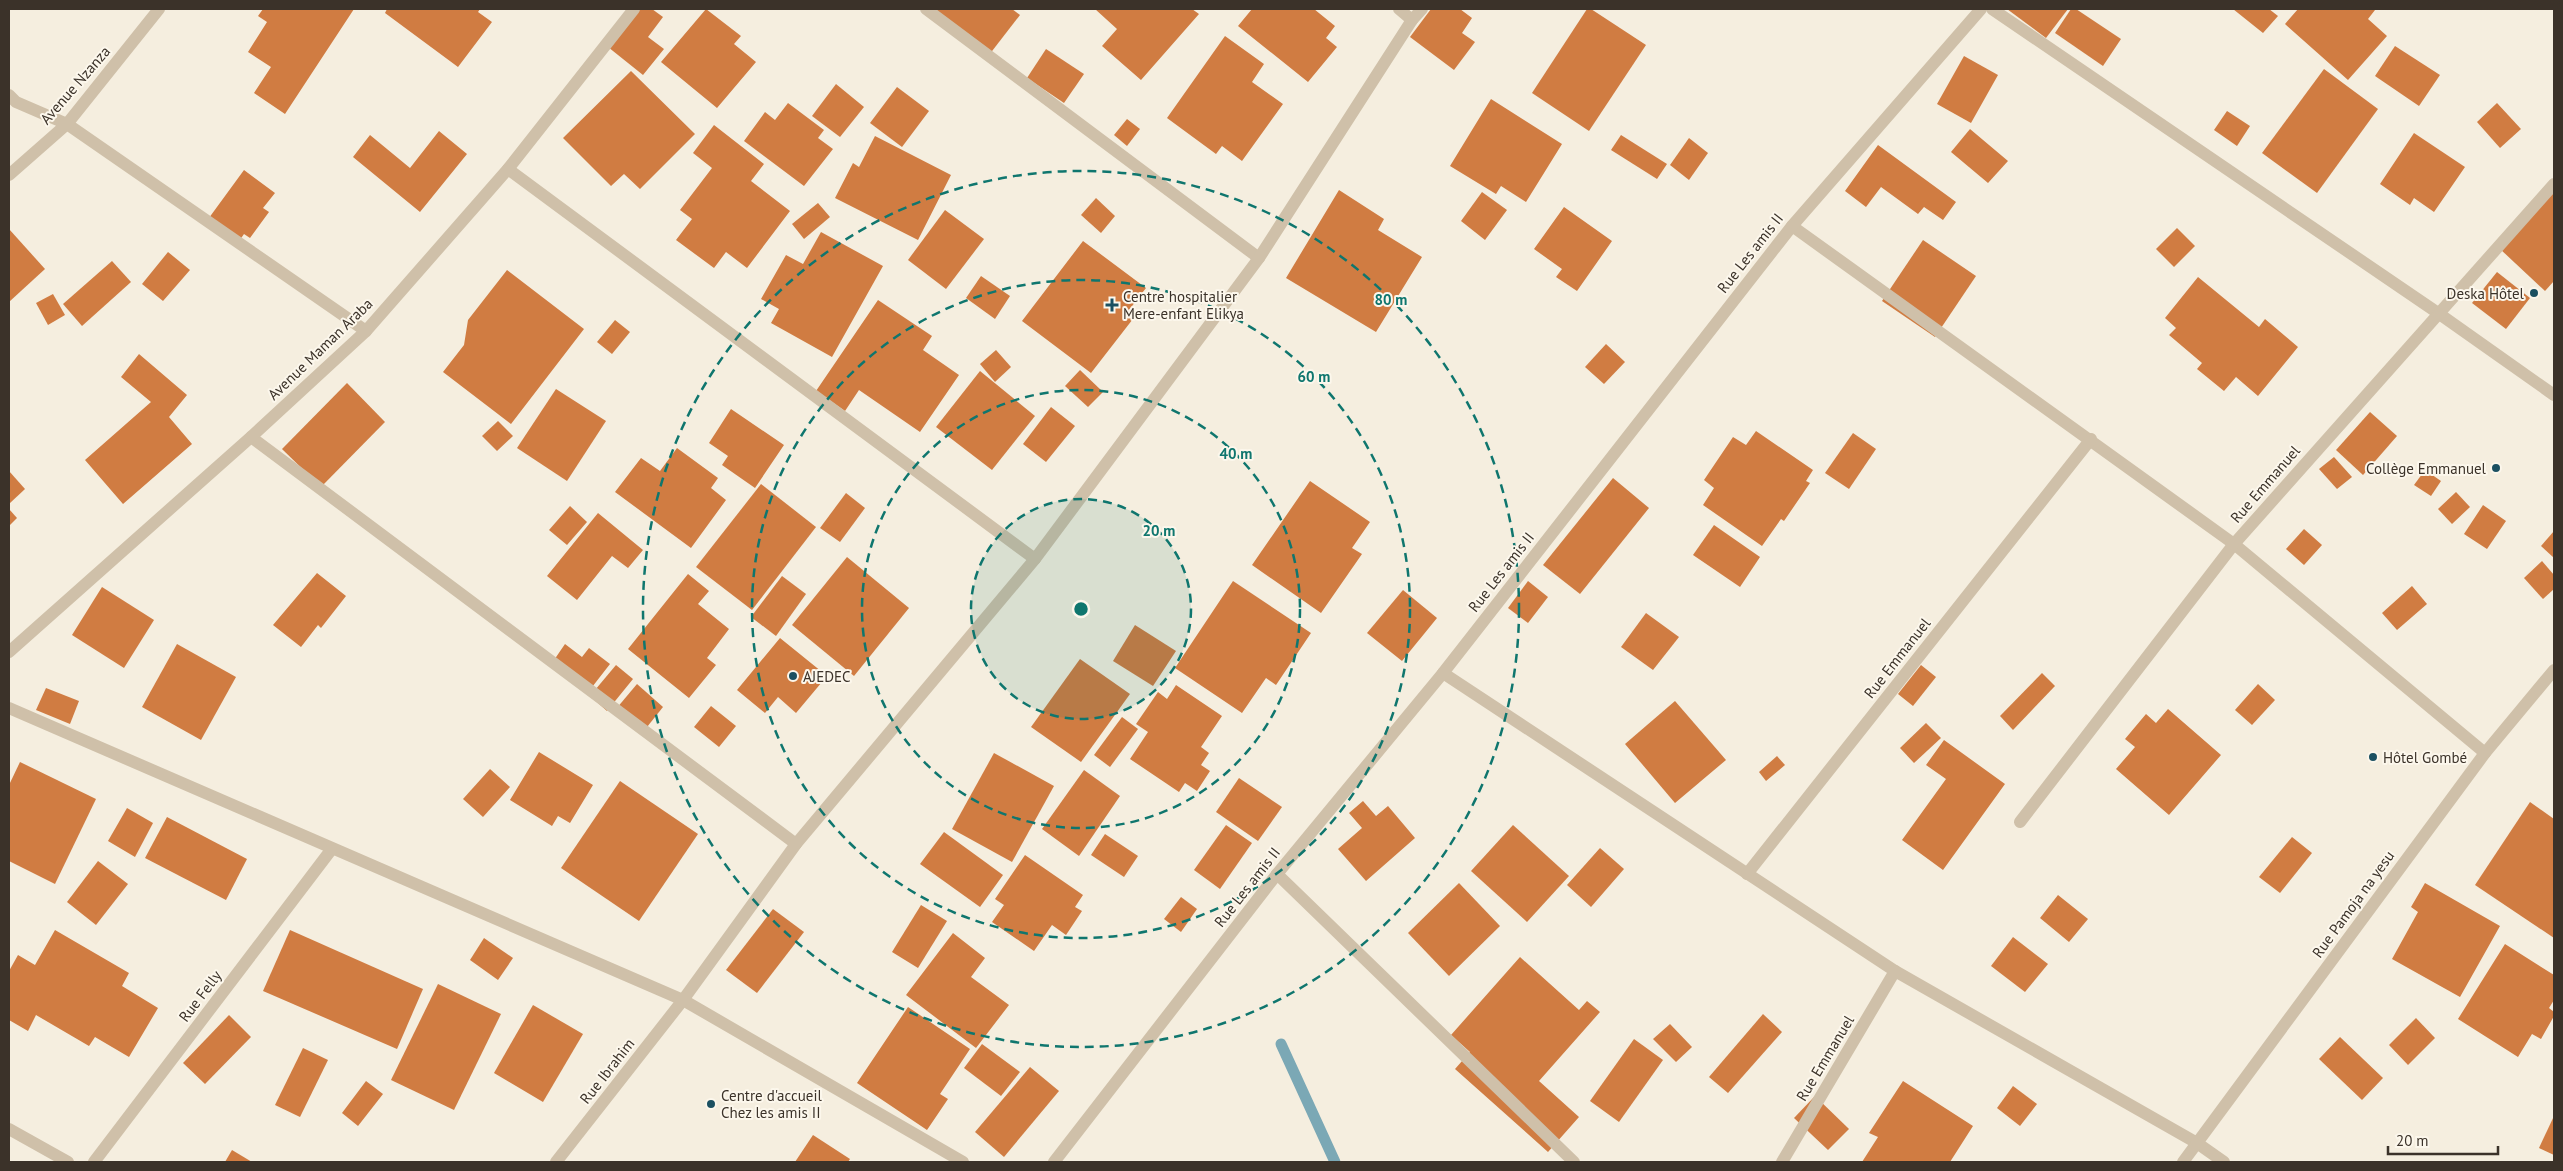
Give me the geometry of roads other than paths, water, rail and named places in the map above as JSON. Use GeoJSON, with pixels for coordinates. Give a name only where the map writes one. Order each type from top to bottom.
{"type":"FeatureCollection","features":[{"type":"Feature","properties":{"kind":"street","name":"Avenue Nzanza"},"geometry":{"type":"LineString","coordinates":[[9,175],[67,124],[159,9]]}},
{"type":"Feature","properties":{"kind":"street","name":"Avenue Maman Araba"},"geometry":{"type":"LineString","coordinates":[[9,652],[251,437],[366,331],[508,169],[634,9]]}},
{"type":"Feature","properties":{"kind":"street"},"geometry":{"type":"LineString","coordinates":[[926,9],[1259,258]]}},
{"type":"Feature","properties":{"kind":"street"},"geometry":{"type":"LineString","coordinates":[[1398,9],[1412,20]]}},
{"type":"Feature","properties":{"kind":"street","name":"Rue Ibrahim"},"geometry":{"type":"LineString","coordinates":[[556,1162],[683,1000],[796,844],[1035,559],[1259,258],[1412,20],[1422,9]]}},
{"type":"Feature","properties":{"kind":"street","name":"Rue Les amis II"},"geometry":{"type":"LineString","coordinates":[[1054,1162],[1277,874],[1442,673],[1792,226],[1981,9]]}},
{"type":"Feature","properties":{"kind":"street"},"geometry":{"type":"LineString","coordinates":[[1992,9],[2438,313],[2554,395]]}},
{"type":"Feature","properties":{"kind":"street"},"geometry":{"type":"LineString","coordinates":[[9,95],[16,102],[67,124],[366,331]]}},
{"type":"Feature","properties":{"kind":"street"},"geometry":{"type":"LineString","coordinates":[[508,169],[1035,559]]}},
{"type":"Feature","properties":{"kind":"street","name":"Rue Emmanuel"},"geometry":{"type":"LineString","coordinates":[[2020,822],[2234,544],[2554,184]]}},
{"type":"Feature","properties":{"kind":"street"},"geometry":{"type":"LineString","coordinates":[[1792,226],[2091,439],[2234,544],[2485,753]]}},
{"type":"Feature","properties":{"kind":"street"},"geometry":{"type":"LineString","coordinates":[[251,437],[796,844]]}},
{"type":"Feature","properties":{"kind":"street","name":"Rue Emmanuel"},"geometry":{"type":"LineString","coordinates":[[1747,874],[2091,439]]}},
{"type":"Feature","properties":{"kind":"street","name":"Rue Pamoja na yesu"},"geometry":{"type":"LineString","coordinates":[[2183,1162],[2485,753],[2554,670]]}},
{"type":"Feature","properties":{"kind":"street"},"geometry":{"type":"LineString","coordinates":[[1442,673],[1896,971],[2197,1143],[2224,1162]]}},
{"type":"Feature","properties":{"kind":"street"},"geometry":{"type":"LineString","coordinates":[[9,708],[331,850],[683,1000],[963,1162]]}},
{"type":"Feature","properties":{"kind":"street","name":"Rue Felly"},"geometry":{"type":"LineString","coordinates":[[94,1162],[331,850]]}},
{"type":"Feature","properties":{"kind":"street"},"geometry":{"type":"LineString","coordinates":[[1277,874],[1574,1162]]}},
{"type":"Feature","properties":{"kind":"street","name":"Rue Emmanuel"},"geometry":{"type":"LineString","coordinates":[[1782,1162],[1896,971]]}},
{"type":"Feature","properties":{"kind":"street"},"geometry":{"type":"LineString","coordinates":[[9,1129],[68,1162]]}},
{"type":"Feature","properties":{"kind":"waterway"},"geometry":{"type":"LineString","coordinates":[[1281,1044],[1335,1162]]}},
{"type":"Feature","properties":{"kind":"place","name":"Deska Hôtel"},"geometry":{"type":"Point","coordinates":[2534,293]}},
{"type":"Feature","properties":{"kind":"place","name":"Centre hospitalier Mere-enfant Elikya"},"geometry":{"type":"Point","coordinates":[1112,305]}},
{"type":"Feature","properties":{"kind":"place","name":"Collège Emmanuel"},"geometry":{"type":"Point","coordinates":[2496,468]}},
{"type":"Feature","properties":{"kind":"place","name":"AJEDEC"},"geometry":{"type":"Point","coordinates":[793,676]}},
{"type":"Feature","properties":{"kind":"place","name":"Hôtel Gombé"},"geometry":{"type":"Point","coordinates":[2373,757]}},
{"type":"Feature","properties":{"kind":"place","name":"Centre d'accueil Chez les amis II"},"geometry":{"type":"Point","coordinates":[711,1104]}}]}
